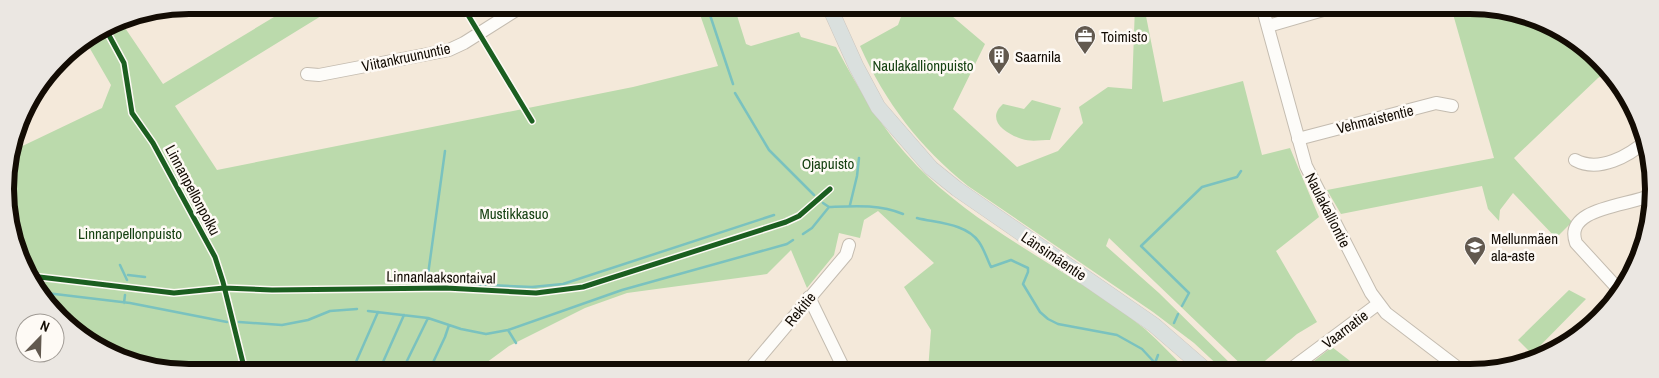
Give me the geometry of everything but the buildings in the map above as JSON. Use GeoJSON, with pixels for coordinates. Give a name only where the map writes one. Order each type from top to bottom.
{"type":"FeatureCollection","features":[{"type":"Feature","properties":{"kind":"main road","name":"Länsimäentie"},"geometry":{"type":"LineString","coordinates":[[833,14],[864,82],[883,104],[905,140],[931,168],[957,190],[1154,325],[1199,364]]}},
{"type":"Feature","properties":{"kind":"main road","name":"Länsimäentie"},"geometry":{"type":"LineString","coordinates":[[840,14],[842,33]]}},
{"type":"Feature","properties":{"kind":"street","name":"Viitankruununtie"},"geometry":{"type":"LineString","coordinates":[[307,74],[319,75],[448,50],[464,43],[510,14]]}},
{"type":"Feature","properties":{"kind":"street","name":"Naulakalliontie"},"geometry":{"type":"LineString","coordinates":[[1264,14],[1298,139],[1312,180],[1378,304],[1452,364]]}},
{"type":"Feature","properties":{"kind":"street"},"geometry":{"type":"LineString","coordinates":[[1268,26],[1309,14]]}},
{"type":"Feature","properties":{"kind":"street","name":"Vehmaistentie"},"geometry":{"type":"LineString","coordinates":[[1298,139],[1436,103],[1452,106]]}},
{"type":"Feature","properties":{"kind":"street"},"geometry":{"type":"LineString","coordinates":[[1575,160],[1585,165],[1601,164],[1616,160],[1639,145]]}},
{"type":"Feature","properties":{"kind":"street"},"geometry":{"type":"LineString","coordinates":[[1616,286],[1576,243],[1572,233],[1584,218],[1602,209],[1645,198]]}},
{"type":"Feature","properties":{"kind":"street","name":"Rekitie"},"geometry":{"type":"LineString","coordinates":[[754,364],[846,255],[850,245]]}},
{"type":"Feature","properties":{"kind":"street"},"geometry":{"type":"LineString","coordinates":[[809,297],[842,364]]}},
{"type":"Feature","properties":{"kind":"street","name":"Vaarnatie"},"geometry":{"type":"LineString","coordinates":[[1299,364],[1378,304]]}},
{"type":"Feature","properties":{"kind":"green space"},"geometry":{"type":"Polygon","coordinates":[[[279,14],[324,14],[175,106],[217,170],[633,87],[718,66],[700,14],[737,14],[746,44],[751,46],[799,32],[801,37],[836,47],[863,94],[893,139],[917,166],[943,190],[999,232],[1117,308],[1145,329],[1181,364],[929,364],[931,330],[904,287],[934,263],[878,211],[864,220],[860,238],[839,233],[834,255],[807,288],[791,250],[767,274],[627,293],[585,308],[509,346],[485,364],[178,364],[155,361],[133,355],[101,341],[82,328],[50,296],[37,277],[27,256],[17,223],[14,200],[15,166],[19,148],[102,108],[111,85],[88,46],[101,37],[124,26],[163,84],[279,14]]]}},
{"type":"Feature","properties":{"kind":"green space","name":"Naulakallionpuisto"},"geometry":{"type":"Polygon","coordinates":[[[902,14],[953,14],[952,16],[985,44],[953,109],[1017,167],[1058,151],[1083,123],[1079,107],[1108,87],[1132,89],[1135,14],[1146,14],[1163,102],[1243,81],[1262,155],[1290,148],[1319,217],[1276,251],[1317,322],[1297,334],[1261,364],[1241,364],[1109,238],[1106,246],[1159,293],[1231,364],[1216,364],[1194,343],[1153,312],[968,186],[934,155],[905,123],[881,87],[860,46],[898,25],[902,14]]]}},
{"type":"Feature","properties":{"kind":"green space"},"geometry":{"type":"Polygon","coordinates":[[[1453,14],[1493,15],[1537,27],[1558,37],[1577,50],[1603,75],[1514,158],[1572,222],[1556,238],[1513,193],[1500,210],[1499,221],[1488,209],[1482,186],[1341,214],[1327,190],[1494,158],[1453,14]]]}},
{"type":"Feature","properties":{"kind":"green space"},"geometry":{"type":"Polygon","coordinates":[[[1032,100],[1061,108],[1050,140],[1032,141],[1022,139],[1004,130],[997,121],[998,110],[1003,104],[1024,109],[1032,100]]]}},
{"type":"Feature","properties":{"kind":"green space"},"geometry":{"type":"Polygon","coordinates":[[[1569,290],[1586,299],[1534,352],[1531,353],[1518,340],[1569,290]]]}},
{"type":"Feature","properties":{"kind":"green space"},"geometry":{"type":"Polygon","coordinates":[[[1332,347],[1354,364],[1310,364],[1332,347]]]}},
{"type":"Feature","properties":{"kind":"waterway"},"geometry":{"type":"LineString","coordinates":[[710,14],[733,84]]}},
{"type":"Feature","properties":{"kind":"waterway"},"geometry":{"type":"LineString","coordinates":[[735,93],[769,150],[814,195]]}},
{"type":"Feature","properties":{"kind":"waterway"},"geometry":{"type":"LineString","coordinates":[[427,282],[445,151]]}},
{"type":"Feature","properties":{"kind":"waterway"},"geometry":{"type":"LineString","coordinates":[[850,205],[859,158]]}},
{"type":"Feature","properties":{"kind":"waterway"},"geometry":{"type":"LineString","coordinates":[[1182,306],[1189,293],[1141,246],[1202,187],[1237,177],[1241,171]]}},
{"type":"Feature","properties":{"kind":"waterway"},"geometry":{"type":"LineString","coordinates":[[823,203],[829,207],[876,207],[903,214]]}},
{"type":"Feature","properties":{"kind":"waterway"},"geometry":{"type":"LineString","coordinates":[[803,234],[812,228],[829,207]]}},
{"type":"Feature","properties":{"kind":"waterway"},"geometry":{"type":"LineString","coordinates":[[424,282],[532,287],[563,284],[774,215]]}},
{"type":"Feature","properties":{"kind":"waterway"},"geometry":{"type":"LineString","coordinates":[[917,218],[959,227],[966,231],[979,242],[991,267],[1011,260],[1028,268],[1023,284],[1040,312],[1048,319],[1058,324],[1117,335],[1142,349],[1155,364]]}},
{"type":"Feature","properties":{"kind":"waterway"},"geometry":{"type":"LineString","coordinates":[[368,311],[428,318],[461,329],[486,334],[508,330],[622,290],[787,244],[793,240]]}},
{"type":"Feature","properties":{"kind":"waterway"},"geometry":{"type":"LineString","coordinates":[[120,265],[127,280]]}},
{"type":"Feature","properties":{"kind":"waterway"},"geometry":{"type":"LineString","coordinates":[[128,275],[145,277]]}},
{"type":"Feature","properties":{"kind":"waterway"},"geometry":{"type":"LineString","coordinates":[[48,293],[130,303],[227,322]]}},
{"type":"Feature","properties":{"kind":"waterway"},"geometry":{"type":"LineString","coordinates":[[124,303],[125,295]]}},
{"type":"Feature","properties":{"kind":"waterway"},"geometry":{"type":"LineString","coordinates":[[239,322],[282,325],[308,320],[330,311],[357,309]]}},
{"type":"Feature","properties":{"kind":"waterway"},"geometry":{"type":"LineString","coordinates":[[355,364],[378,312]]}},
{"type":"Feature","properties":{"kind":"waterway"},"geometry":{"type":"LineString","coordinates":[[1174,323],[1178,314]]}},
{"type":"Feature","properties":{"kind":"waterway"},"geometry":{"type":"LineString","coordinates":[[382,364],[404,315]]}},
{"type":"Feature","properties":{"kind":"waterway"},"geometry":{"type":"LineString","coordinates":[[405,364],[428,318]]}},
{"type":"Feature","properties":{"kind":"waterway"},"geometry":{"type":"LineString","coordinates":[[432,364],[449,325]]}},
{"type":"Feature","properties":{"kind":"waterway"},"geometry":{"type":"LineString","coordinates":[[508,330],[516,343]]}},
{"type":"Feature","properties":{"kind":"waterway"},"geometry":{"type":"LineString","coordinates":[[1155,363],[1158,355]]}},
{"type":"Feature","properties":{"kind":"cycle path"},"geometry":{"type":"LineString","coordinates":[[467,14],[532,121]]}},
{"type":"Feature","properties":{"kind":"cycle path","name":"Linnanpellonpolku"},"geometry":{"type":"LineString","coordinates":[[108,34],[124,63],[132,113],[153,143],[215,257],[243,364]]}},
{"type":"Feature","properties":{"kind":"cycle path","name":"Linnanlaaksontaival"},"geometry":{"type":"LineString","coordinates":[[37,277],[174,293],[224,288],[272,290],[446,288],[536,293],[583,287],[786,222],[799,216],[830,189]]}},
{"type":"Feature","properties":{"kind":"place","name":"Toimisto"},"geometry":{"type":"Point","coordinates":[1085,55]}},
{"type":"Feature","properties":{"kind":"place","name":"Saarnila"},"geometry":{"type":"Point","coordinates":[999,75]}},
{"type":"Feature","properties":{"kind":"place","name":"Mellunmäen ala-aste"},"geometry":{"type":"Point","coordinates":[1475,266]}},
{"type":"Feature","properties":{"kind":"park label","name":"Ojapuisto"},"geometry":{"type":"Point","coordinates":[828,163]}},
{"type":"Feature","properties":{"kind":"park label","name":"Mustikkasuo"},"geometry":{"type":"Point","coordinates":[514,213]}},
{"type":"Feature","properties":{"kind":"park label","name":"Linnanpellonpuisto"},"geometry":{"type":"Point","coordinates":[130,233]}}]}
